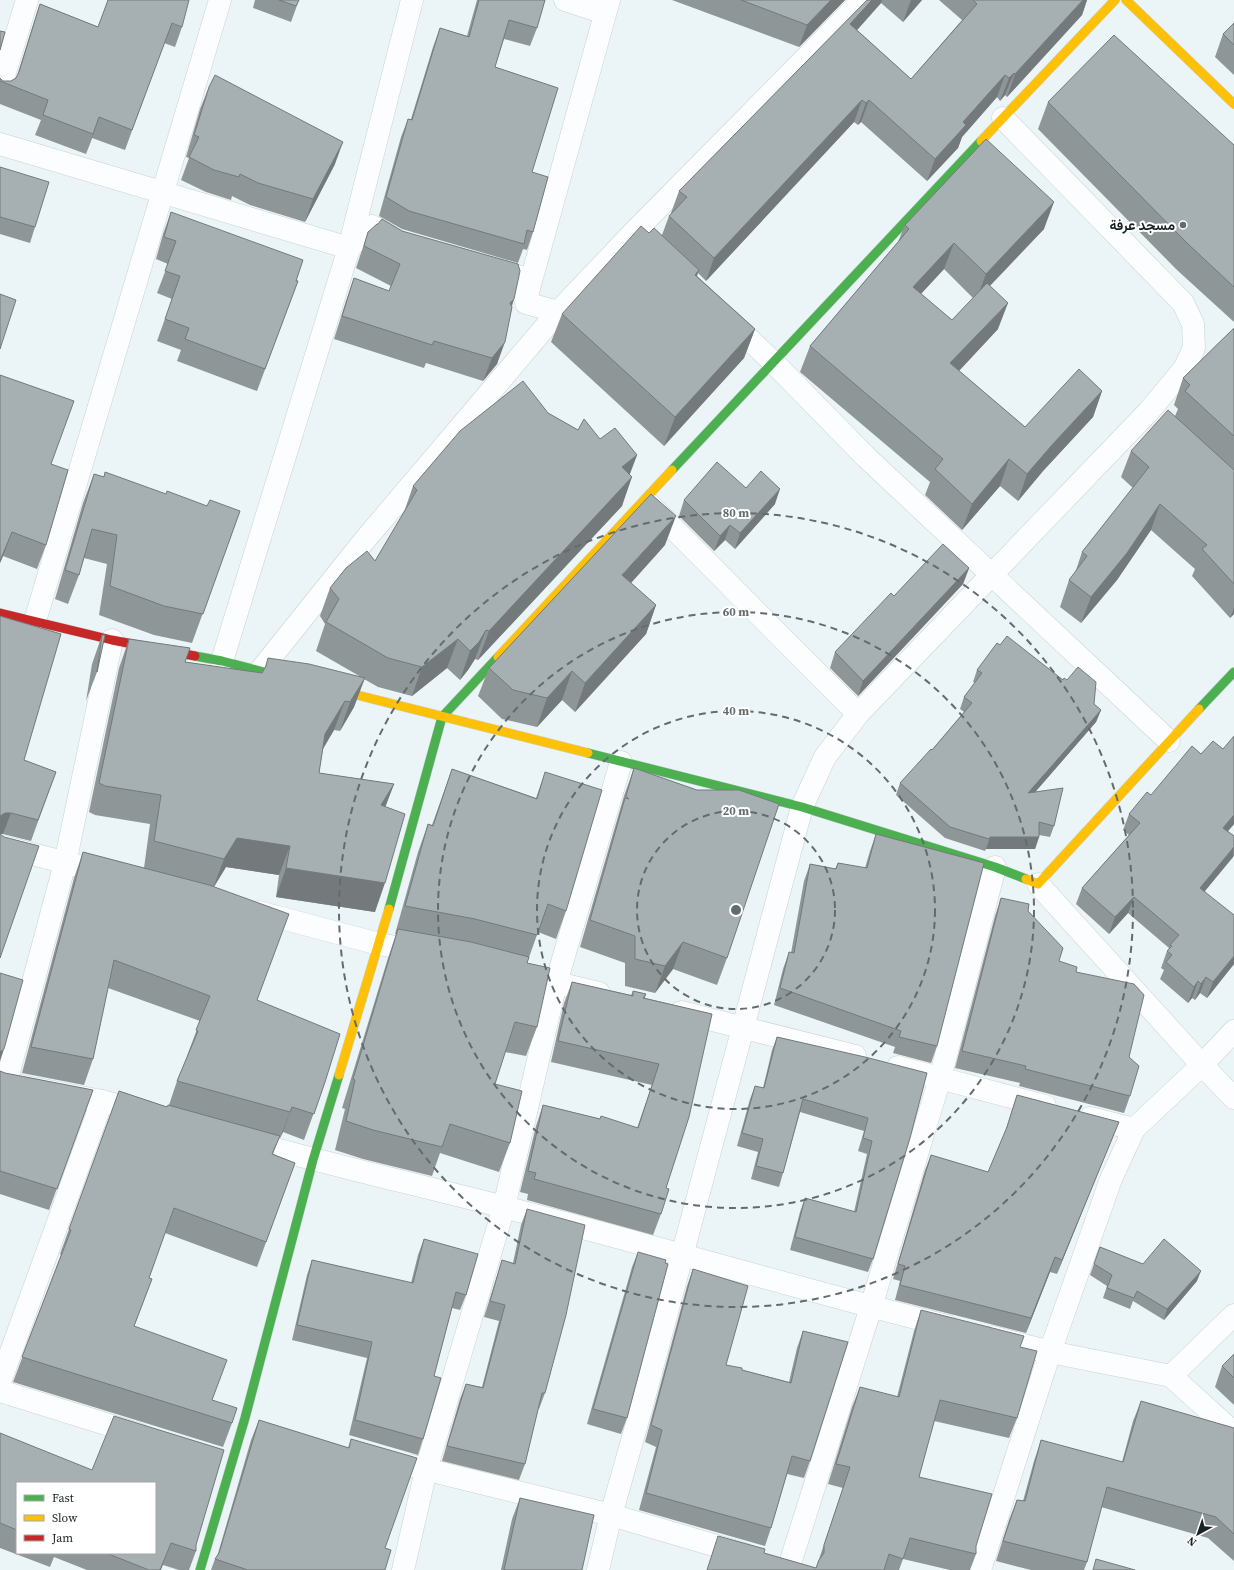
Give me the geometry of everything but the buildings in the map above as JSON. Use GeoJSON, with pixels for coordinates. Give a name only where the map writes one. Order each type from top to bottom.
{"type":"FeatureCollection","features":[{"type":"Feature","properties":{"kind":"street"},"geometry":{"type":"LineString","coordinates":[[0,89],[27,0]]}},
{"type":"Feature","properties":{"kind":"street"},"geometry":{"type":"LineString","coordinates":[[35,621],[220,0]]}},
{"type":"Feature","properties":{"kind":"street"},"geometry":{"type":"LineString","coordinates":[[222,661],[349,248],[412,0]]}},
{"type":"Feature","properties":{"kind":"street"},"geometry":{"type":"LineString","coordinates":[[526,303],[607,6],[565,0]]}},
{"type":"Feature","properties":{"kind":"street"},"geometry":{"type":"LineString","coordinates":[[260,671],[364,541],[558,312],[641,236],[863,0]]}},
{"type":"Feature","properties":{"kind":"street"},"geometry":{"type":"LineString","coordinates":[[200,1570],[224,1461],[245,1418],[313,1160],[379,944],[442,717],[514,639],[646,501],[773,362],[1115,0]]}},
{"type":"Feature","properties":{"kind":"street"},"geometry":{"type":"LineString","coordinates":[[1126,0],[1234,104]]}},
{"type":"Feature","properties":{"kind":"street"},"geometry":{"type":"LineString","coordinates":[[598,1570],[611,1515],[640,1413],[802,807],[826,757],[858,714],[1149,411],[1184,368],[1194,348],[1193,324],[1183,303],[1003,118]]}},
{"type":"Feature","properties":{"kind":"street"},"geometry":{"type":"LineString","coordinates":[[0,144],[349,248]]}},
{"type":"Feature","properties":{"kind":"street"},"geometry":{"type":"LineString","coordinates":[[349,248],[372,226],[397,241],[419,247]]}},
{"type":"Feature","properties":{"kind":"street"},"geometry":{"type":"LineString","coordinates":[[470,262],[521,277],[526,303]]}},
{"type":"Feature","properties":{"kind":"street"},"geometry":{"type":"LineString","coordinates":[[526,303],[558,312]]}},
{"type":"Feature","properties":{"kind":"street"},"geometry":{"type":"LineString","coordinates":[[716,308],[773,362],[866,456],[1169,741]]}},
{"type":"Feature","properties":{"kind":"street"},"geometry":{"type":"LineString","coordinates":[[1149,411],[1166,426]]}},
{"type":"Feature","properties":{"kind":"street"},"geometry":{"type":"LineString","coordinates":[[646,501],[858,714]]}},
{"type":"Feature","properties":{"kind":"street"},"geometry":{"type":"LineString","coordinates":[[0,613],[112,640],[222,661],[298,680]]}},
{"type":"Feature","properties":{"kind":"street"},"geometry":{"type":"LineString","coordinates":[[112,640],[66,862],[3,1082],[102,1101],[162,1118]]}},
{"type":"Feature","properties":{"kind":"street"},"geometry":{"type":"LineString","coordinates":[[1038,884],[1234,672]]}},
{"type":"Feature","properties":{"kind":"street"},"geometry":{"type":"LineString","coordinates":[[321,686],[802,807],[995,867],[1038,884],[1202,1065],[1234,1098]]}},
{"type":"Feature","properties":{"kind":"street"},"geometry":{"type":"LineString","coordinates":[[403,1570],[426,1470],[504,1207],[556,983],[621,762]]}},
{"type":"Feature","properties":{"kind":"street"},"geometry":{"type":"LineString","coordinates":[[0,846],[127,878]]}},
{"type":"Feature","properties":{"kind":"street"},"geometry":{"type":"LineString","coordinates":[[396,1462],[611,1515],[784,1566],[871,1307],[940,1078],[995,867]]}},
{"type":"Feature","properties":{"kind":"street"},"geometry":{"type":"LineString","coordinates":[[241,908],[379,944],[440,955]]}},
{"type":"Feature","properties":{"kind":"street"},"geometry":{"type":"LineString","coordinates":[[499,968],[616,997]]}},
{"type":"Feature","properties":{"kind":"street"},"geometry":{"type":"LineString","coordinates":[[661,1007],[876,1061],[1134,1129]]}},
{"type":"Feature","properties":{"kind":"street"},"geometry":{"type":"LineString","coordinates":[[980,1570],[1050,1352],[1111,1179],[1134,1129],[1202,1065],[1234,1031]]}},
{"type":"Feature","properties":{"kind":"street"},"geometry":{"type":"LineString","coordinates":[[0,1382],[102,1101]]}},
{"type":"Feature","properties":{"kind":"street"},"geometry":{"type":"LineString","coordinates":[[230,1137],[313,1160],[504,1207],[871,1307],[1050,1352],[1171,1376],[1234,1433]]}},
{"type":"Feature","properties":{"kind":"street"},"geometry":{"type":"LineString","coordinates":[[1171,1376],[1234,1315]]}},
{"type":"Feature","properties":{"kind":"street"},"geometry":{"type":"LineString","coordinates":[[0,1391],[157,1440]]}},
{"type":"Feature","properties":{"kind":"street"},"geometry":{"type":"LineString","coordinates":[[245,1418],[267,1424]]}},
{"type":"Feature","properties":{"kind":"traffic: fast"},"geometry":{"type":"LineString","coordinates":[[672,470],[981,141]]}},
{"type":"Feature","properties":{"kind":"traffic: fast"},"geometry":{"type":"LineString","coordinates":[[195,656],[222,661],[291,679]]}},
{"type":"Feature","properties":{"kind":"traffic: fast"},"geometry":{"type":"LineString","coordinates":[[389,909],[442,717],[498,657]]}},
{"type":"Feature","properties":{"kind":"traffic: fast"},"geometry":{"type":"LineString","coordinates":[[1199,709],[1234,672]]}},
{"type":"Feature","properties":{"kind":"traffic: fast"},"geometry":{"type":"LineString","coordinates":[[588,753],[802,807],[995,867],[1026,879]]}},
{"type":"Feature","properties":{"kind":"traffic: fast"},"geometry":{"type":"LineString","coordinates":[[200,1570],[245,1418],[313,1160],[339,1075]]}},
{"type":"Feature","properties":{"kind":"traffic: slow"},"geometry":{"type":"LineString","coordinates":[[981,141],[1115,0]]}},
{"type":"Feature","properties":{"kind":"traffic: slow"},"geometry":{"type":"LineString","coordinates":[[1126,0],[1234,104]]}},
{"type":"Feature","properties":{"kind":"traffic: slow"},"geometry":{"type":"LineString","coordinates":[[498,657],[672,470]]}},
{"type":"Feature","properties":{"kind":"traffic: slow"},"geometry":{"type":"LineString","coordinates":[[329,688],[588,753]]}},
{"type":"Feature","properties":{"kind":"traffic: slow"},"geometry":{"type":"LineString","coordinates":[[1026,879],[1038,884],[1199,709]]}},
{"type":"Feature","properties":{"kind":"traffic: slow"},"geometry":{"type":"LineString","coordinates":[[339,1075],[389,909]]}},
{"type":"Feature","properties":{"kind":"traffic: jam"},"geometry":{"type":"LineString","coordinates":[[0,613],[112,640],[195,656]]}},
{"type":"Feature","properties":{"kind":"place","name":"مسجد عرفة"},"geometry":{"type":"Point","coordinates":[1183,225]}}]}
